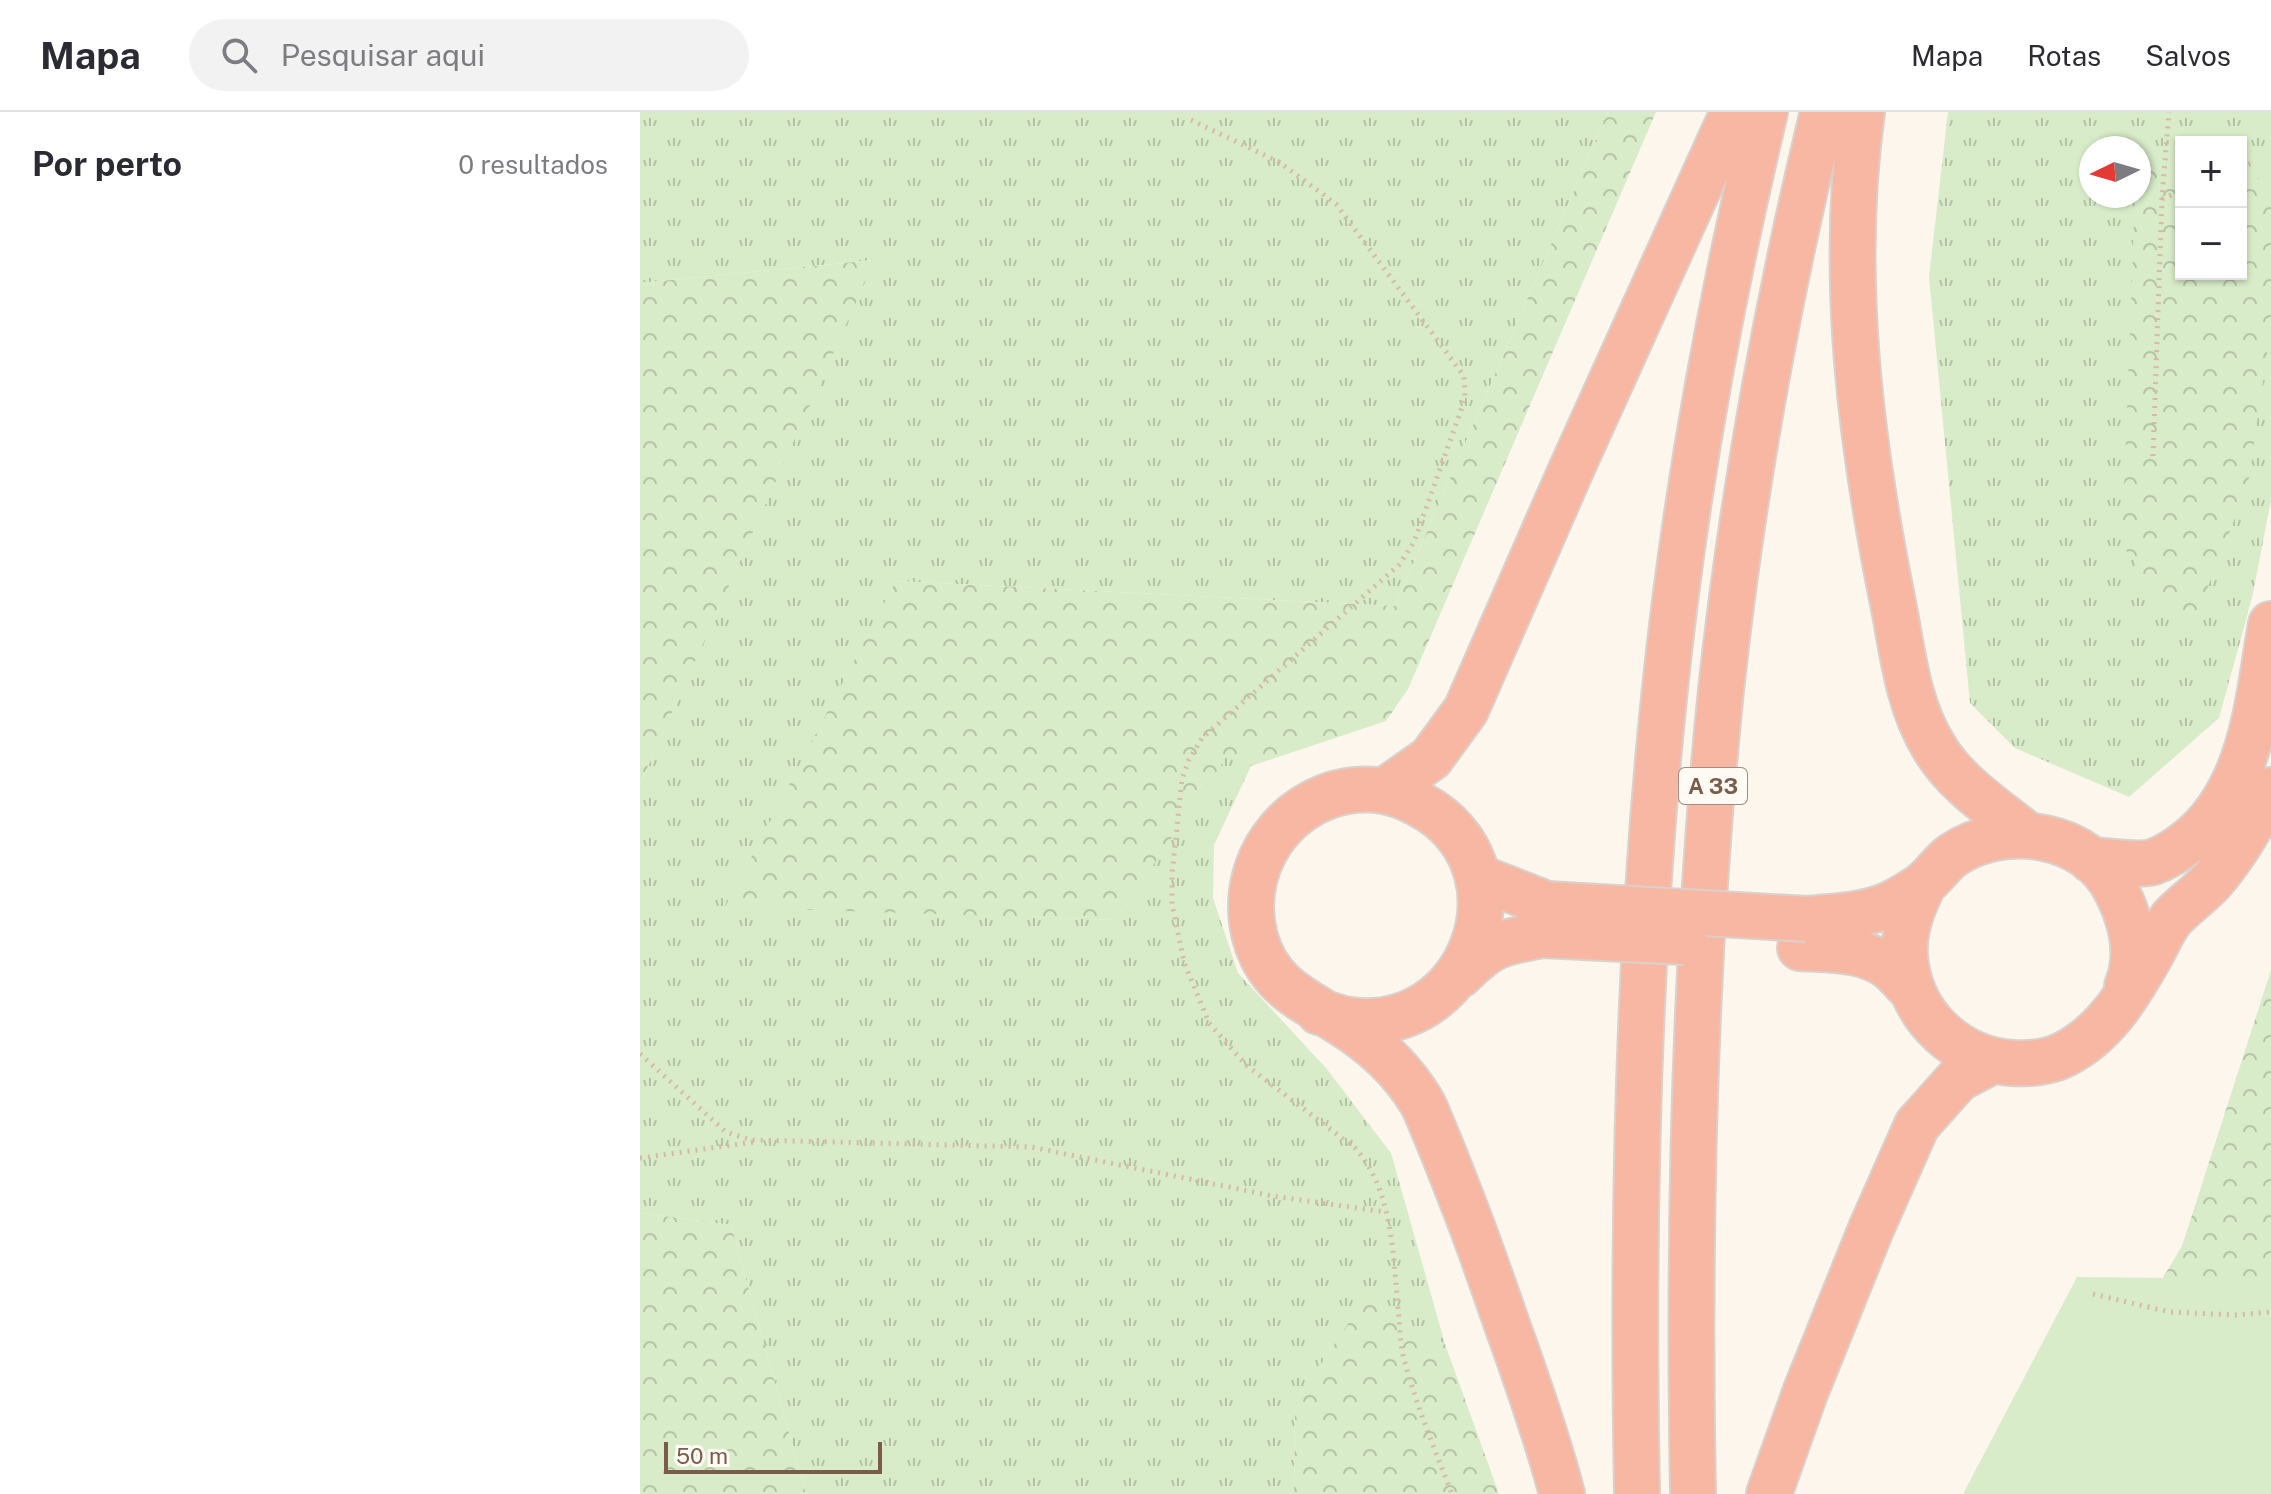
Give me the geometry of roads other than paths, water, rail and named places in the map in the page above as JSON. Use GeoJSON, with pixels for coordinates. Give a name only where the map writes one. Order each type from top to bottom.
{"type":"FeatureCollection","features":[{"type":"Feature","properties":{"kind":"highway"},"geometry":{"type":"LineString","coordinates":[[1384,791],[1431,758],[1466,710],[1733,112]]}},
{"type":"Feature","properties":{"kind":"highway","name":"A 33"},"geometry":{"type":"LineString","coordinates":[[1637,1494],[1639,1080],[1653,824],[1664,697],[1698,442],[1720,318],[1765,112]]}},
{"type":"Feature","properties":{"kind":"highway","name":"A 33"},"geometry":{"type":"LineString","coordinates":[[1693,1494],[1695,1103],[1706,865],[1721,691],[1752,463],[1784,285],[1823,112]]}},
{"type":"Feature","properties":{"kind":"highway"},"geometry":{"type":"LineString","coordinates":[[1862,112],[1852,241],[1856,356],[1866,451],[1911,695],[1934,749],[1953,773],[2026,834]]}},
{"type":"Feature","properties":{"kind":"highway"},"geometry":{"type":"LineString","coordinates":[[2091,860],[2150,863],[2174,852],[2201,831],[2229,794],[2250,739],[2271,624]]}},
{"type":"Feature","properties":{"kind":"highway"},"geometry":{"type":"LineString","coordinates":[[1924,884],[1912,908],[1905,935],[1905,963],[1912,990],[1925,1015],[1944,1036],[1966,1051],[1992,1061],[2028,1064],[2062,1056],[2093,1037],[2116,1010],[2170,920],[2210,882],[2242,842],[2271,790]]}},
{"type":"Feature","properties":{"kind":"highway"},"geometry":{"type":"LineString","coordinates":[[1438,996],[1461,972],[1475,943],[1481,910],[1478,877],[1465,846],[1444,820],[1416,801],[1384,791],[1351,791],[1319,799],[1291,817],[1269,842],[1255,873],[1251,905],[1255,939],[1269,969],[1291,994],[1338,1021],[1385,1055],[1421,1101],[1475,1234],[1562,1494]]}},
{"type":"Feature","properties":{"kind":"highway"},"geometry":{"type":"LineString","coordinates":[[1804,934],[1892,903],[1924,884],[1952,856],[1987,839],[2026,834],[2061,842],[2091,860],[2114,884],[2128,914],[2134,947],[2130,980],[2116,1010]]}},
{"type":"Feature","properties":{"kind":"highway"},"geometry":{"type":"LineString","coordinates":[[1478,877],[1545,919],[1804,934],[1868,956],[1889,967],[1912,990]]}},
{"type":"Feature","properties":{"kind":"highway"},"geometry":{"type":"LineString","coordinates":[[1319,1012],[1350,1020],[1381,1021],[1411,1012],[1438,996],[1483,953],[1545,919]]}},
{"type":"Feature","properties":{"kind":"highway"},"geometry":{"type":"LineString","coordinates":[[1769,1494],[1811,1378],[1917,1125],[1958,1079],[1992,1061]]}}]}
